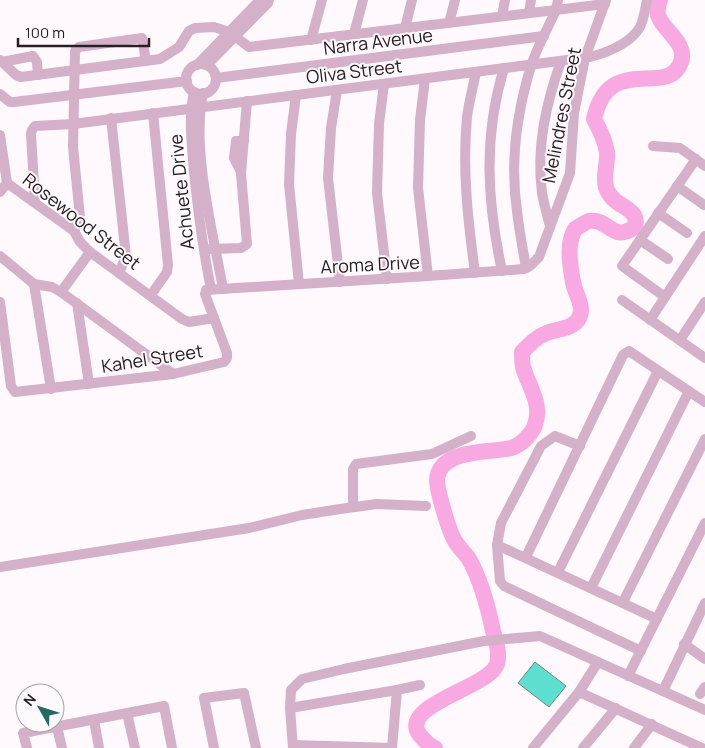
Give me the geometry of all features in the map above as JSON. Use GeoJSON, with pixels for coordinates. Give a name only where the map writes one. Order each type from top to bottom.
{"type":"FeatureCollection","features":[{"type":"Feature","properties":{"kind":"street"},"geometry":{"type":"LineString","coordinates":[[232,35],[260,0]]}},
{"type":"Feature","properties":{"kind":"street"},"geometry":{"type":"LineString","coordinates":[[202,65],[214,70],[216,78],[213,87],[198,93],[188,87],[189,72],[202,65],[232,35],[268,4],[269,0]]}},
{"type":"Feature","properties":{"kind":"street"},"geometry":{"type":"LineString","coordinates":[[310,40],[322,0]]}},
{"type":"Feature","properties":{"kind":"street"},"geometry":{"type":"LineString","coordinates":[[354,34],[363,0]]}},
{"type":"Feature","properties":{"kind":"street"},"geometry":{"type":"LineString","coordinates":[[405,28],[412,0]]}},
{"type":"Feature","properties":{"kind":"street"},"geometry":{"type":"LineString","coordinates":[[449,23],[455,0]]}},
{"type":"Feature","properties":{"kind":"street"},"geometry":{"type":"LineString","coordinates":[[502,16],[505,0]]}},
{"type":"Feature","properties":{"kind":"street"},"geometry":{"type":"LineString","coordinates":[[529,13],[531,0]]}},
{"type":"Feature","properties":{"kind":"street","name":"Oliva Street"},"geometry":{"type":"LineString","coordinates":[[35,201],[31,132],[35,126],[73,124],[585,58],[601,54],[627,41],[640,26],[648,0]]}},
{"type":"Feature","properties":{"kind":"street"},"geometry":{"type":"LineString","coordinates":[[1,61],[18,76],[38,75],[160,59],[179,47],[192,29],[214,27],[232,35],[249,47],[529,13],[557,5],[606,2]]}},
{"type":"Feature","properties":{"kind":"street","name":"Melindres Street"},"geometry":{"type":"LineString","coordinates":[[531,265],[539,256],[570,173],[574,113],[585,58],[606,2]]}},
{"type":"Feature","properties":{"kind":"street"},"geometry":{"type":"LineString","coordinates":[[531,265],[516,210],[514,163],[521,104],[532,65],[557,5]]}},
{"type":"Feature","properties":{"kind":"street","name":"Narra Avenue"},"geometry":{"type":"LineString","coordinates":[[216,78],[544,36]]}},
{"type":"Feature","properties":{"kind":"street"},"geometry":{"type":"LineString","coordinates":[[74,231],[80,217],[73,147],[75,51],[79,47],[142,38],[146,62]]}},
{"type":"Feature","properties":{"kind":"street"},"geometry":{"type":"LineString","coordinates":[[1,61],[33,56],[38,62],[38,75]]}},
{"type":"Feature","properties":{"kind":"street"},"geometry":{"type":"LineString","coordinates":[[550,227],[542,193],[541,143],[548,101],[561,61]]}},
{"type":"Feature","properties":{"kind":"street"},"geometry":{"type":"LineString","coordinates":[[502,271],[494,236],[489,160],[494,109],[504,68]]}},
{"type":"Feature","properties":{"kind":"street"},"geometry":{"type":"LineString","coordinates":[[475,273],[467,213],[465,166],[467,115],[476,72]]}},
{"type":"Feature","properties":{"kind":"street"},"geometry":{"type":"LineString","coordinates":[[425,78],[420,120],[418,188],[428,276]]}},
{"type":"Feature","properties":{"kind":"street"},"geometry":{"type":"LineString","coordinates":[[0,94],[6,100],[14,102],[187,81]]}},
{"type":"Feature","properties":{"kind":"street"},"geometry":{"type":"LineString","coordinates":[[384,84],[379,124],[377,193],[387,279]]}},
{"type":"Feature","properties":{"kind":"street"},"geometry":{"type":"LineString","coordinates":[[337,90],[331,128],[328,178],[340,282]]}},
{"type":"Feature","properties":{"kind":"street","name":"Achuete Drive"},"geometry":{"type":"LineString","coordinates":[[198,93],[191,140],[208,290]]}},
{"type":"Feature","properties":{"kind":"street"},"geometry":{"type":"LineString","coordinates":[[296,95],[291,134],[289,184],[299,284]]}},
{"type":"Feature","properties":{"kind":"street"},"geometry":{"type":"LineString","coordinates":[[203,250],[241,248],[247,244],[241,174],[247,101]]}},
{"type":"Feature","properties":{"kind":"street","name":"Achuete Drive"},"geometry":{"type":"LineString","coordinates":[[195,108],[223,289]]}},
{"type":"Feature","properties":{"kind":"street"},"geometry":{"type":"LineString","coordinates":[[151,295],[167,272],[168,265],[153,113]]}},
{"type":"Feature","properties":{"kind":"street"},"geometry":{"type":"LineString","coordinates":[[111,118],[126,256],[119,273]]}},
{"type":"Feature","properties":{"kind":"street"},"geometry":{"type":"LineString","coordinates":[[0,135],[7,182],[0,192]]}},
{"type":"Feature","properties":{"kind":"street"},"geometry":{"type":"LineString","coordinates":[[653,146],[680,148],[705,166]]}},
{"type":"Feature","properties":{"kind":"street"},"geometry":{"type":"LineString","coordinates":[[665,297],[622,266],[696,159]]}},
{"type":"Feature","properties":{"kind":"street","name":"Rosewood Street"},"geometry":{"type":"LineString","coordinates":[[7,182],[74,231],[80,242],[90,252],[186,321],[214,318]]}},
{"type":"Feature","properties":{"kind":"street"},"geometry":{"type":"LineString","coordinates":[[677,186],[704,205]]}},
{"type":"Feature","properties":{"kind":"street"},"geometry":{"type":"LineString","coordinates":[[658,213],[687,234]]}},
{"type":"Feature","properties":{"kind":"street"},"geometry":{"type":"LineString","coordinates":[[650,320],[705,236]]}},
{"type":"Feature","properties":{"kind":"street"},"geometry":{"type":"LineString","coordinates":[[640,240],[668,259]]}},
{"type":"Feature","properties":{"kind":"street"},"geometry":{"type":"LineString","coordinates":[[62,292],[90,252]]}},
{"type":"Feature","properties":{"kind":"street"},"geometry":{"type":"LineString","coordinates":[[0,256],[34,284],[52,287],[62,292],[173,374]]}},
{"type":"Feature","properties":{"kind":"street","name":"Aroma Drive"},"geometry":{"type":"LineString","coordinates":[[208,290],[502,271],[531,265]]}},
{"type":"Feature","properties":{"kind":"street"},"geometry":{"type":"LineString","coordinates":[[34,284],[51,389]]}},
{"type":"Feature","properties":{"kind":"street","name":"Kahel Street"},"geometry":{"type":"LineString","coordinates":[[2,337],[11,386],[15,392],[173,374],[219,364],[226,361],[227,353],[205,294],[208,290]]}},
{"type":"Feature","properties":{"kind":"street"},"geometry":{"type":"LineString","coordinates":[[622,300],[705,358]]}},
{"type":"Feature","properties":{"kind":"street"},"geometry":{"type":"LineString","coordinates":[[0,302],[2,337]]}},
{"type":"Feature","properties":{"kind":"street"},"geometry":{"type":"LineString","coordinates":[[680,340],[705,302]]}},
{"type":"Feature","properties":{"kind":"street"},"geometry":{"type":"LineString","coordinates":[[77,303],[90,384]]}},
{"type":"Feature","properties":{"kind":"street"},"geometry":{"type":"LineString","coordinates":[[526,557],[623,355],[629,351],[705,402]]}},
{"type":"Feature","properties":{"kind":"street"},"geometry":{"type":"LineString","coordinates":[[558,572],[658,370]]}},
{"type":"Feature","properties":{"kind":"street"},"geometry":{"type":"LineString","coordinates":[[591,588],[689,391]]}},
{"type":"Feature","properties":{"kind":"street"},"geometry":{"type":"LineString","coordinates":[[353,507],[354,469],[356,464],[432,454],[472,436]]}},
{"type":"Feature","properties":{"kind":"street"},"geometry":{"type":"LineString","coordinates":[[580,446],[555,436],[541,446],[501,523],[497,545],[500,580],[504,586],[640,651]]}},
{"type":"Feature","properties":{"kind":"street"},"geometry":{"type":"LineString","coordinates":[[622,602],[705,439]]}},
{"type":"Feature","properties":{"kind":"street"},"geometry":{"type":"LineString","coordinates":[[0,567],[249,528],[302,515],[353,507],[377,504],[426,506]]}},
{"type":"Feature","properties":{"kind":"street"},"geometry":{"type":"LineString","coordinates":[[628,676],[705,523]]}},
{"type":"Feature","properties":{"kind":"street"},"geometry":{"type":"LineString","coordinates":[[497,545],[657,618]]}},
{"type":"Feature","properties":{"kind":"street"},"geometry":{"type":"LineString","coordinates":[[664,691],[684,644],[702,618],[705,603]]}},
{"type":"Feature","properties":{"kind":"street"},"geometry":{"type":"LineString","coordinates":[[397,690],[392,748],[293,747],[290,708],[291,690],[302,679],[484,641],[506,639],[540,636],[705,710]]}},
{"type":"Feature","properties":{"kind":"street"},"geometry":{"type":"LineString","coordinates":[[684,644],[705,659]]}},
{"type":"Feature","properties":{"kind":"street"},"geometry":{"type":"LineString","coordinates":[[533,748],[579,692],[598,662]]}},
{"type":"Feature","properties":{"kind":"street"},"geometry":{"type":"LineString","coordinates":[[290,708],[420,685]]}},
{"type":"Feature","properties":{"kind":"street"},"geometry":{"type":"LineString","coordinates":[[579,692],[652,724],[687,745],[702,748]]}},
{"type":"Feature","properties":{"kind":"street"},"geometry":{"type":"LineString","coordinates":[[214,748],[204,698],[244,693],[256,748]]}},
{"type":"Feature","properties":{"kind":"street"},"geometry":{"type":"LineString","coordinates":[[65,725],[164,706],[172,748]]}},
{"type":"Feature","properties":{"kind":"street"},"geometry":{"type":"LineString","coordinates":[[583,748],[616,708]]}},
{"type":"Feature","properties":{"kind":"street"},"geometry":{"type":"LineString","coordinates":[[127,713],[135,748]]}},
{"type":"Feature","properties":{"kind":"street"},"geometry":{"type":"LineString","coordinates":[[94,720],[100,748]]}},
{"type":"Feature","properties":{"kind":"street"},"geometry":{"type":"LineString","coordinates":[[634,748],[652,724]]}},
{"type":"Feature","properties":{"kind":"street"},"geometry":{"type":"LineString","coordinates":[[23,733],[27,748]]}},
{"type":"Feature","properties":{"kind":"street"},"geometry":{"type":"LineString","coordinates":[[58,733],[62,748]]}},
{"type":"Feature","properties":{"kind":"building"},"geometry":{"type":"Polygon","coordinates":[[[535,662],[566,686],[549,707],[518,683],[535,662]]]}},
{"type":"Feature","properties":{"kind":"waterway"},"geometry":{"type":"LineString","coordinates":[[435,748],[428,744],[419,734],[417,723],[422,714],[433,705],[491,673],[497,664],[498,656],[481,585],[469,559],[455,541],[441,501],[437,480],[440,470],[447,462],[456,457],[511,448],[530,434],[535,425],[537,407],[523,367],[522,352],[540,337],[569,327],[576,322],[581,313],[580,302],[573,282],[570,255],[570,242],[575,229],[589,221],[602,223],[615,231],[621,232],[635,227],[636,220],[634,215],[615,201],[607,190],[605,181],[607,152],[602,135],[594,119],[602,99],[612,87],[625,81],[664,77],[674,72],[681,62],[682,55],[678,43],[660,21],[658,15],[660,0]]}}]}
